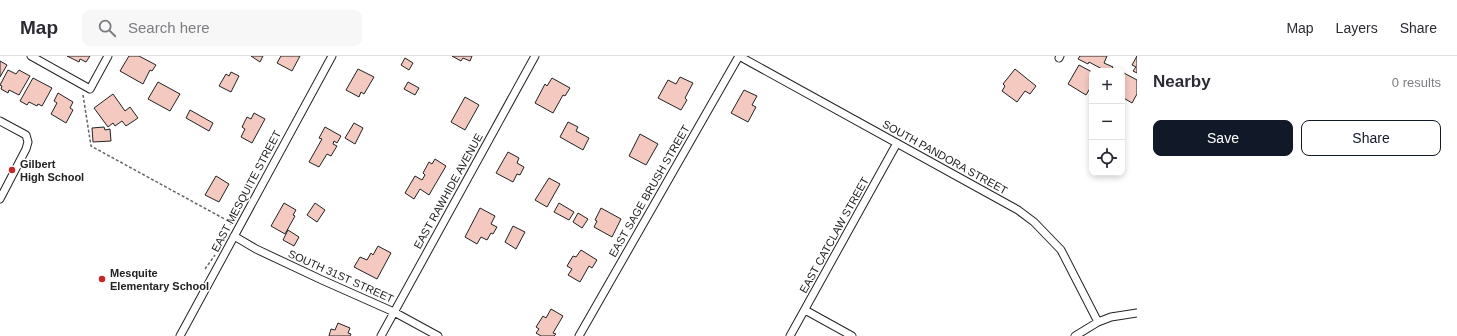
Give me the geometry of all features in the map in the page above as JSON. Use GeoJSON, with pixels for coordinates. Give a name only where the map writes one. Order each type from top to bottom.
{"type":"FeatureCollection","features":[{"type":"Feature","properties":{"kind":"street"},"geometry":{"type":"LineString","coordinates":[[31,56],[90,89],[108,56]]}},
{"type":"Feature","properties":{"kind":"street","name":"EAST MESQUITE STREET"},"geometry":{"type":"LineString","coordinates":[[180,336],[332,56]]}},
{"type":"Feature","properties":{"kind":"street","name":"EAST RAWHIDE AVENUE"},"geometry":{"type":"LineString","coordinates":[[381,336],[535,56]]}},
{"type":"Feature","properties":{"kind":"street","name":"SOUTH PANDORA STREET"},"geometry":{"type":"LineString","coordinates":[[739,56],[1018,210],[1034,222],[1061,250],[1098,322]]}},
{"type":"Feature","properties":{"kind":"street","name":"EAST SAGE BRUSH STREET"},"geometry":{"type":"LineString","coordinates":[[579,336],[739,56]]}},
{"type":"Feature","properties":{"kind":"street"},"geometry":{"type":"LineString","coordinates":[[0,121],[26,135],[28,142],[26,149],[0,199]]}},
{"type":"Feature","properties":{"kind":"street","name":"EAST CATCLAW STREET"},"geometry":{"type":"LineString","coordinates":[[790,336],[897,143]]}},
{"type":"Feature","properties":{"kind":"street","name":"SOUTH 31ST STREET"},"geometry":{"type":"LineString","coordinates":[[234,236],[256,249],[394,312],[438,336]]}},
{"type":"Feature","properties":{"kind":"street"},"geometry":{"type":"LineString","coordinates":[[805,310],[852,336]]}},
{"type":"Feature","properties":{"kind":"street"},"geometry":{"type":"LineString","coordinates":[[1075,336],[1098,322],[1111,317],[1137,313]]}},
{"type":"Feature","properties":{"kind":"path"},"geometry":{"type":"LineString","coordinates":[[82,85],[91,146],[230,222],[232,225],[229,230]]}},
{"type":"Feature","properties":{"kind":"path"},"geometry":{"type":"LineString","coordinates":[[205,270],[217,251]]}},
{"type":"Feature","properties":{"kind":"building"},"geometry":{"type":"Polygon","coordinates":[[[67,56],[90,56],[86,62],[80,59],[79,62],[67,56]]]}},
{"type":"Feature","properties":{"kind":"building"},"geometry":{"type":"Polygon","coordinates":[[[129,56],[139,56],[156,65],[152,71],[150,70],[143,84],[120,71],[129,56]]]}},
{"type":"Feature","properties":{"kind":"building"},"geometry":{"type":"Polygon","coordinates":[[[251,56],[263,56],[260,62],[251,56]]]}},
{"type":"Feature","properties":{"kind":"building"},"geometry":{"type":"Polygon","coordinates":[[[281,56],[300,56],[292,71],[277,63],[281,56]]]}},
{"type":"Feature","properties":{"kind":"building"},"geometry":{"type":"Polygon","coordinates":[[[452,56],[472,56],[470,61],[463,58],[461,61],[452,56]]]}},
{"type":"Feature","properties":{"kind":"building"},"geometry":{"type":"Polygon","coordinates":[[[1080,56],[1107,56],[1104,63],[1113,67],[1100,68],[1089,62],[1088,64],[1078,59],[1080,56]]]}},
{"type":"Feature","properties":{"kind":"building"},"geometry":{"type":"Polygon","coordinates":[[[1137,56],[1137,73],[1133,71],[1136,67],[1132,65],[1137,56]]]}},
{"type":"Feature","properties":{"kind":"building"},"geometry":{"type":"Polygon","coordinates":[[[405,58],[413,63],[409,70],[401,65],[405,58]]]}},
{"type":"Feature","properties":{"kind":"building"},"geometry":{"type":"Polygon","coordinates":[[[0,61],[7,65],[0,77],[0,61]]]}},
{"type":"Feature","properties":{"kind":"building"},"geometry":{"type":"Polygon","coordinates":[[[1079,65],[1089,70],[1089,90],[1086,95],[1068,84],[1079,65]]]}},
{"type":"Feature","properties":{"kind":"building"},"geometry":{"type":"Polygon","coordinates":[[[358,69],[374,77],[364,94],[361,92],[359,97],[346,90],[358,69]]]}},
{"type":"Feature","properties":{"kind":"building"},"geometry":{"type":"Polygon","coordinates":[[[1015,69],[1036,86],[1030,94],[1025,91],[1017,102],[1002,91],[1005,86],[1003,84],[1015,69]]]}},
{"type":"Feature","properties":{"kind":"building"},"geometry":{"type":"Polygon","coordinates":[[[8,70],[16,74],[19,70],[30,76],[19,95],[9,90],[8,93],[1,89],[2,86],[0,85],[8,70]]]}},
{"type":"Feature","properties":{"kind":"building"},"geometry":{"type":"Polygon","coordinates":[[[231,72],[239,76],[231,92],[219,86],[226,74],[229,76],[231,72]]]}},
{"type":"Feature","properties":{"kind":"building"},"geometry":{"type":"Polygon","coordinates":[[[1125,74],[1137,80],[1137,94],[1132,103],[1125,99],[1125,74]]]}},
{"type":"Feature","properties":{"kind":"building"},"geometry":{"type":"Polygon","coordinates":[[[680,77],[693,83],[685,98],[687,100],[681,110],[658,98],[668,80],[676,84],[680,77]]]}},
{"type":"Feature","properties":{"kind":"building"},"geometry":{"type":"Polygon","coordinates":[[[33,78],[52,88],[42,106],[38,104],[37,106],[29,102],[27,105],[20,101],[33,78]]]}},
{"type":"Feature","properties":{"kind":"building"},"geometry":{"type":"Polygon","coordinates":[[[552,78],[570,88],[565,96],[563,95],[553,113],[535,103],[545,84],[547,86],[552,78]]]}},
{"type":"Feature","properties":{"kind":"building"},"geometry":{"type":"Polygon","coordinates":[[[158,82],[180,94],[170,111],[148,99],[158,82]]]}},
{"type":"Feature","properties":{"kind":"building"},"geometry":{"type":"Polygon","coordinates":[[[408,82],[419,88],[415,95],[404,89],[408,82]]]}},
{"type":"Feature","properties":{"kind":"building"},"geometry":{"type":"Polygon","coordinates":[[[744,90],[757,96],[752,105],[756,107],[748,122],[731,113],[744,90]]]}},
{"type":"Feature","properties":{"kind":"building"},"geometry":{"type":"Polygon","coordinates":[[[58,93],[73,102],[70,108],[73,110],[66,123],[51,114],[57,103],[54,101],[58,93]]]}},
{"type":"Feature","properties":{"kind":"building"},"geometry":{"type":"Polygon","coordinates":[[[113,94],[125,111],[130,107],[138,118],[126,126],[122,121],[115,126],[113,123],[108,127],[94,108],[113,94]]]}},
{"type":"Feature","properties":{"kind":"building"},"geometry":{"type":"Polygon","coordinates":[[[465,97],[479,105],[465,130],[451,122],[465,97]]]}},
{"type":"Feature","properties":{"kind":"building"},"geometry":{"type":"Polygon","coordinates":[[[190,110],[213,123],[209,131],[186,118],[190,110]]]}},
{"type":"Feature","properties":{"kind":"building"},"geometry":{"type":"Polygon","coordinates":[[[254,113],[265,119],[252,143],[241,137],[245,129],[242,127],[247,117],[251,119],[254,113]]]}},
{"type":"Feature","properties":{"kind":"building"},"geometry":{"type":"Polygon","coordinates":[[[568,122],[578,127],[576,131],[589,138],[583,150],[560,137],[568,122]]]}},
{"type":"Feature","properties":{"kind":"building"},"geometry":{"type":"Polygon","coordinates":[[[354,123],[363,128],[355,144],[345,138],[354,123]]]}},
{"type":"Feature","properties":{"kind":"building"},"geometry":{"type":"Polygon","coordinates":[[[104,127],[105,130],[110,129],[111,141],[93,142],[92,128],[104,127]]]}},
{"type":"Feature","properties":{"kind":"building"},"geometry":{"type":"Polygon","coordinates":[[[325,127],[341,136],[337,143],[334,141],[333,144],[337,146],[331,156],[327,154],[319,167],[309,162],[322,139],[319,138],[325,127]]]}},
{"type":"Feature","properties":{"kind":"building"},"geometry":{"type":"Polygon","coordinates":[[[640,134],[658,144],[646,165],[629,156],[640,134]]]}},
{"type":"Feature","properties":{"kind":"building"},"geometry":{"type":"Polygon","coordinates":[[[508,152],[519,158],[517,163],[524,167],[520,175],[517,174],[513,182],[496,173],[508,152]]]}},
{"type":"Feature","properties":{"kind":"building"},"geometry":{"type":"Polygon","coordinates":[[[435,159],[446,166],[429,195],[420,189],[414,199],[405,193],[415,176],[422,180],[425,175],[423,173],[429,162],[432,164],[435,159]]]}},
{"type":"Feature","properties":{"kind":"building"},"geometry":{"type":"Polygon","coordinates":[[[216,176],[229,184],[219,202],[205,195],[216,176]]]}},
{"type":"Feature","properties":{"kind":"building"},"geometry":{"type":"Polygon","coordinates":[[[549,178],[560,184],[547,207],[535,200],[549,178]]]}},
{"type":"Feature","properties":{"kind":"building"},"geometry":{"type":"Polygon","coordinates":[[[284,203],[296,210],[293,215],[295,216],[285,234],[271,226],[284,203]]]}},
{"type":"Feature","properties":{"kind":"building"},"geometry":{"type":"Polygon","coordinates":[[[315,203],[325,210],[317,222],[307,215],[315,203]]]}},
{"type":"Feature","properties":{"kind":"building"},"geometry":{"type":"Polygon","coordinates":[[[559,203],[574,212],[569,220],[554,212],[559,203]]]}},
{"type":"Feature","properties":{"kind":"building"},"geometry":{"type":"Polygon","coordinates":[[[480,208],[495,216],[491,224],[497,227],[487,240],[481,237],[477,244],[465,237],[480,208]]]}},
{"type":"Feature","properties":{"kind":"building"},"geometry":{"type":"Polygon","coordinates":[[[601,208],[621,219],[612,237],[594,227],[597,221],[595,220],[601,208]]]}},
{"type":"Feature","properties":{"kind":"building"},"geometry":{"type":"Polygon","coordinates":[[[578,213],[588,219],[582,228],[573,222],[578,213]]]}},
{"type":"Feature","properties":{"kind":"building"},"geometry":{"type":"Polygon","coordinates":[[[513,226],[525,232],[516,249],[505,242],[513,226]]]}},
{"type":"Feature","properties":{"kind":"building"},"geometry":{"type":"Polygon","coordinates":[[[288,230],[299,237],[294,246],[283,240],[288,230]]]}},
{"type":"Feature","properties":{"kind":"building"},"geometry":{"type":"Polygon","coordinates":[[[378,246],[391,253],[377,279],[354,267],[360,257],[367,260],[371,253],[373,255],[378,246]]]}},
{"type":"Feature","properties":{"kind":"building"},"geometry":{"type":"Polygon","coordinates":[[[581,250],[597,260],[592,268],[589,266],[580,282],[568,275],[572,269],[567,266],[573,256],[576,257],[581,250]]]}},
{"type":"Feature","properties":{"kind":"building"},"geometry":{"type":"Polygon","coordinates":[[[551,309],[563,316],[553,333],[556,334],[554,336],[541,336],[536,333],[539,329],[536,327],[543,316],[546,318],[551,309]]]}},
{"type":"Feature","properties":{"kind":"building"},"geometry":{"type":"Polygon","coordinates":[[[338,323],[350,328],[348,333],[351,334],[350,336],[329,336],[331,329],[335,330],[338,323]]]}},
{"type":"Feature","properties":{"kind":"place","name":"Gilbert High School"},"geometry":{"type":"Point","coordinates":[12,170]}},
{"type":"Feature","properties":{"kind":"place","name":"Mesquite Elementary School"},"geometry":{"type":"Point","coordinates":[102,279]}}]}
